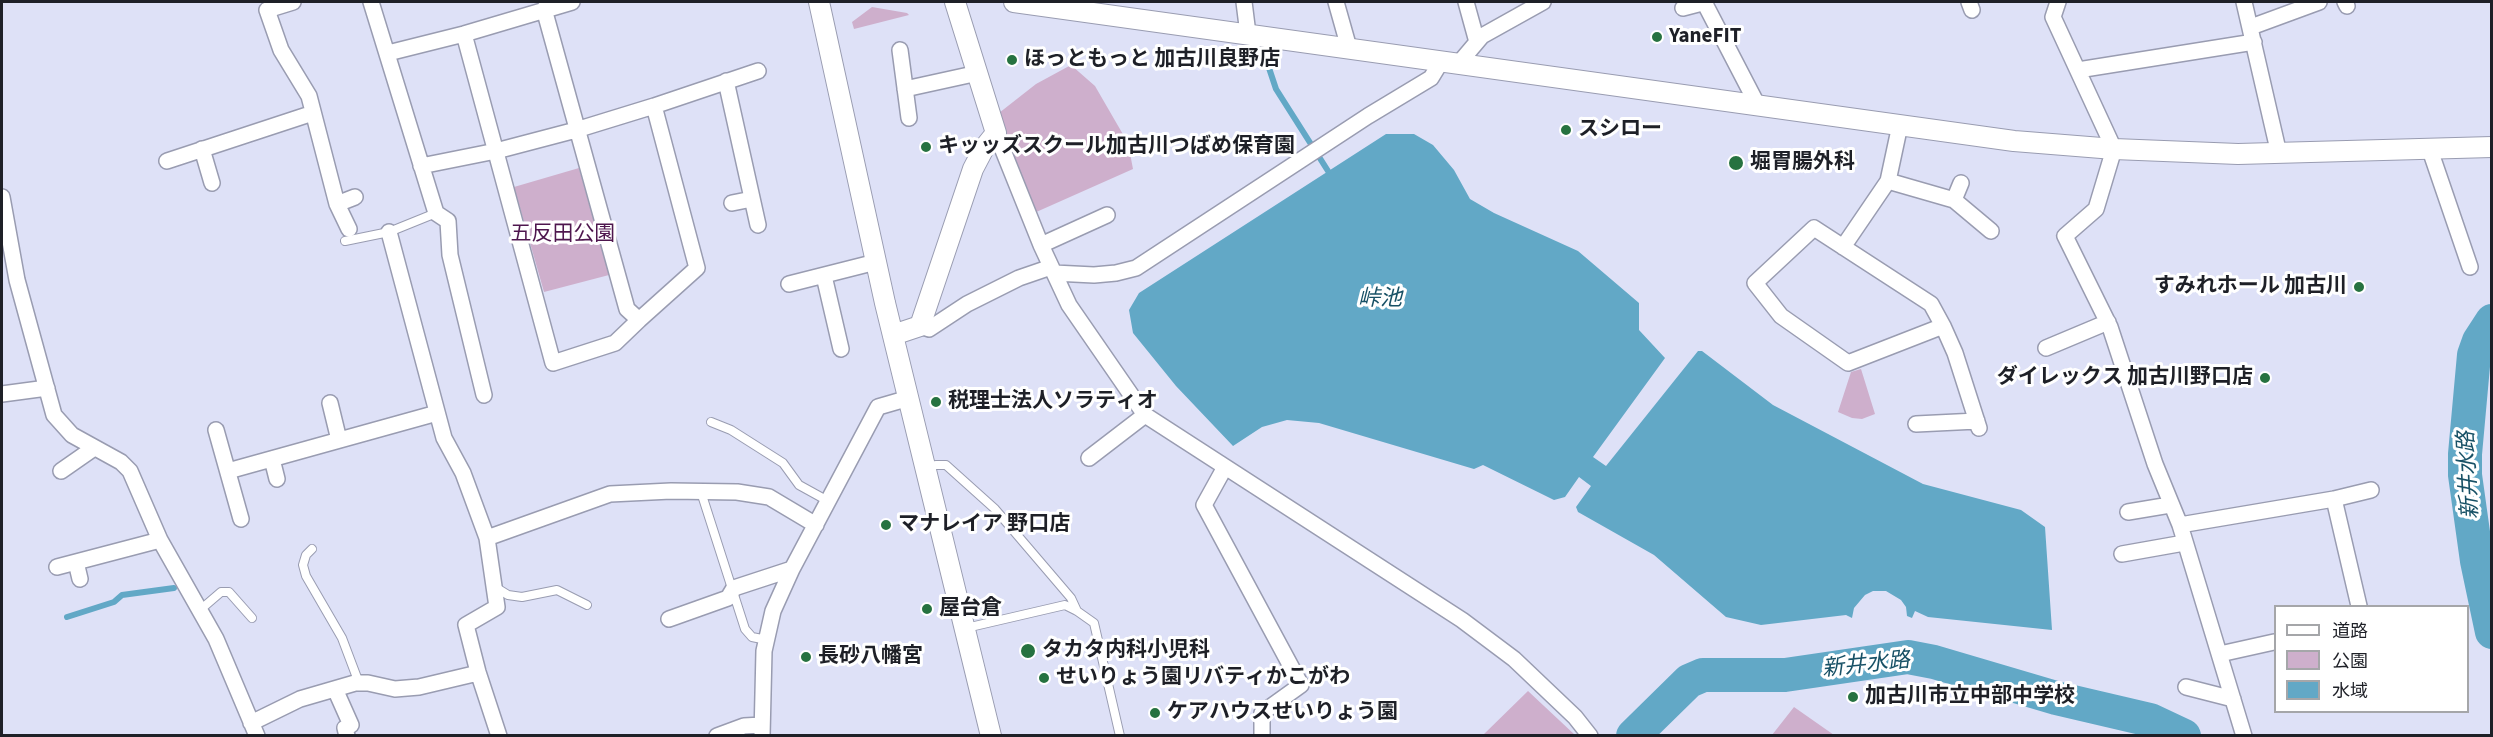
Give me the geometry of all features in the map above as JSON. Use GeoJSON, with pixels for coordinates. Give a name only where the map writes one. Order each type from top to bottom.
{"type":"FeatureCollection","features":[{"type":"Feature","properties":{"kind":"street"},"geometry":{"type":"LineString","coordinates":[[294,2],[267,10],[281,50],[309,96],[347,235]]}},
{"type":"Feature","properties":{"kind":"street"},"geometry":{"type":"LineString","coordinates":[[371,2],[436,213],[448,221],[450,255],[484,395]]}},
{"type":"Feature","properties":{"kind":"street"},"geometry":{"type":"LineString","coordinates":[[388,53],[464,34],[572,2]]}},
{"type":"Feature","properties":{"kind":"street"},"geometry":{"type":"LineString","coordinates":[[819,2],[876,262],[991,735]]}},
{"type":"Feature","properties":{"kind":"street"},"geometry":{"type":"LineString","coordinates":[[955,2],[996,134],[1052,270],[1069,305],[1144,415],[1462,620],[1514,659],[1575,717],[1590,735]]}},
{"type":"Feature","properties":{"kind":"street"},"geometry":{"type":"LineString","coordinates":[[1014,2],[2014,141],[2114,149],[2279,154],[2492,147]]}},
{"type":"Feature","properties":{"kind":"street"},"geometry":{"type":"LineString","coordinates":[[1244,2],[1248,33]]}},
{"type":"Feature","properties":{"kind":"street"},"geometry":{"type":"LineString","coordinates":[[1336,2],[1349,48]]}},
{"type":"Feature","properties":{"kind":"street"},"geometry":{"type":"LineString","coordinates":[[1466,2],[1477,42]]}},
{"type":"Feature","properties":{"kind":"street"},"geometry":{"type":"LineString","coordinates":[[893,334],[920,326],[929,329],[967,304],[1009,283],[1052,270],[1094,275],[1136,268],[1368,116],[1431,78],[1482,36],[1541,2]]}},
{"type":"Feature","properties":{"kind":"street"},"geometry":{"type":"LineString","coordinates":[[1683,8],[1705,2],[1758,106]]}},
{"type":"Feature","properties":{"kind":"street"},"geometry":{"type":"LineString","coordinates":[[2058,2],[2054,16],[2114,149],[2096,209],[2065,236],[2108,322],[2170,505],[2180,525],[2244,735]]}},
{"type":"Feature","properties":{"kind":"street"},"geometry":{"type":"LineString","coordinates":[[2244,2],[2279,154]]}},
{"type":"Feature","properties":{"kind":"street"},"geometry":{"type":"LineString","coordinates":[[2078,70],[2252,34],[2319,2]]}},
{"type":"Feature","properties":{"kind":"street"},"geometry":{"type":"LineString","coordinates":[[544,9],[627,309],[639,320]]}},
{"type":"Feature","properties":{"kind":"street"},"geometry":{"type":"LineString","coordinates":[[464,34],[553,363],[615,343],[697,267],[654,106]]}},
{"type":"Feature","properties":{"kind":"street"},"geometry":{"type":"LineString","coordinates":[[900,50],[909,118]]}},
{"type":"Feature","properties":{"kind":"street"},"geometry":{"type":"LineString","coordinates":[[421,166],[496,151],[576,130],[758,71]]}},
{"type":"Feature","properties":{"kind":"street"},"geometry":{"type":"LineString","coordinates":[[905,89],[978,73]]}},
{"type":"Feature","properties":{"kind":"street"},"geometry":{"type":"LineString","coordinates":[[726,81],[758,225]]}},
{"type":"Feature","properties":{"kind":"street"},"geometry":{"type":"LineString","coordinates":[[167,161],[313,113]]}},
{"type":"Feature","properties":{"kind":"street"},"geometry":{"type":"LineString","coordinates":[[1844,247],[1888,181],[1900,125]]}},
{"type":"Feature","properties":{"kind":"street"},"geometry":{"type":"LineString","coordinates":[[920,326],[973,169],[984,148],[996,134]]}},
{"type":"Feature","properties":{"kind":"street"},"geometry":{"type":"LineString","coordinates":[[202,149],[212,183]]}},
{"type":"Feature","properties":{"kind":"street"},"geometry":{"type":"LineString","coordinates":[[2430,150],[2470,267]]}},
{"type":"Feature","properties":{"kind":"street"},"geometry":{"type":"LineString","coordinates":[[1888,181],[1954,200],[1991,231]]}},
{"type":"Feature","properties":{"kind":"street"},"geometry":{"type":"LineString","coordinates":[[1954,200],[1961,183]]}},
{"type":"Feature","properties":{"kind":"street"},"geometry":{"type":"LineString","coordinates":[[2,197],[17,280],[54,414],[62,425],[94,448],[121,462],[130,471],[160,540],[182,583],[216,639],[254,729],[300,699],[335,689],[359,683],[395,689],[419,687],[478,673]]}},
{"type":"Feature","properties":{"kind":"street"},"geometry":{"type":"LineString","coordinates":[[338,204],[355,197]]}},
{"type":"Feature","properties":{"kind":"street"},"geometry":{"type":"LineString","coordinates":[[732,203],[752,199]]}},
{"type":"Feature","properties":{"kind":"street"},"geometry":{"type":"LineString","coordinates":[[1041,245],[1107,215]]}},
{"type":"Feature","properties":{"kind":"street"},"geometry":{"type":"LineString","coordinates":[[1916,424],[1978,424],[1954,353],[1943,326],[1931,304],[1814,228],[1755,283],[1781,316],[1848,363],[1943,326]]}},
{"type":"Feature","properties":{"kind":"street"},"geometry":{"type":"LineString","coordinates":[[389,232],[444,438],[467,482],[487,538],[497,607],[466,625],[478,673],[499,735]]}},
{"type":"Feature","properties":{"kind":"street"},"geometry":{"type":"LineString","coordinates":[[789,284],[876,262]]}},
{"type":"Feature","properties":{"kind":"street"},"geometry":{"type":"LineString","coordinates":[[824,276],[841,349]]}},
{"type":"Feature","properties":{"kind":"street"},"geometry":{"type":"LineString","coordinates":[[2046,348],[2108,322]]}},
{"type":"Feature","properties":{"kind":"street"},"geometry":{"type":"LineString","coordinates":[[2,394],[47,388]]}},
{"type":"Feature","properties":{"kind":"street"},"geometry":{"type":"LineString","coordinates":[[717,735],[744,726],[762,730],[764,651],[773,611],[792,568],[878,407],[909,398]]}},
{"type":"Feature","properties":{"kind":"street"},"geometry":{"type":"LineString","coordinates":[[330,403],[339,440]]}},
{"type":"Feature","properties":{"kind":"street"},"geometry":{"type":"LineString","coordinates":[[228,471],[437,413]]}},
{"type":"Feature","properties":{"kind":"street"},"geometry":{"type":"LineString","coordinates":[[1089,458],[1144,415]]}},
{"type":"Feature","properties":{"kind":"street"},"geometry":{"type":"LineString","coordinates":[[216,430],[241,519]]}},
{"type":"Feature","properties":{"kind":"street"},"geometry":{"type":"LineString","coordinates":[[61,471],[94,448]]}},
{"type":"Feature","properties":{"kind":"street"},"geometry":{"type":"LineString","coordinates":[[272,459],[277,479]]}},
{"type":"Feature","properties":{"kind":"street"},"geometry":{"type":"LineString","coordinates":[[1225,467],[1204,505],[1301,685],[1262,713],[1262,735]]}},
{"type":"Feature","properties":{"kind":"street"},"geometry":{"type":"LineString","coordinates":[[2180,525],[2371,490]]}},
{"type":"Feature","properties":{"kind":"street"},"geometry":{"type":"LineString","coordinates":[[487,538],[610,494],[737,492],[769,496],[816,525]]}},
{"type":"Feature","properties":{"kind":"street"},"geometry":{"type":"LineString","coordinates":[[2334,498],[2359,605]]}},
{"type":"Feature","properties":{"kind":"street"},"geometry":{"type":"LineString","coordinates":[[2128,512],[2170,505]]}},
{"type":"Feature","properties":{"kind":"street"},"geometry":{"type":"LineString","coordinates":[[57,567],[160,540]]}},
{"type":"Feature","properties":{"kind":"street"},"geometry":{"type":"LineString","coordinates":[[2122,554],[2184,543]]}},
{"type":"Feature","properties":{"kind":"street"},"geometry":{"type":"LineString","coordinates":[[76,562],[80,579]]}},
{"type":"Feature","properties":{"kind":"street"},"geometry":{"type":"LineString","coordinates":[[669,619],[728,598],[734,588],[792,568]]}},
{"type":"Feature","properties":{"kind":"street"},"geometry":{"type":"LineString","coordinates":[[2220,654],[2274,642]]}},
{"type":"Feature","properties":{"kind":"street"},"geometry":{"type":"LineString","coordinates":[[2186,687],[2233,699]]}},
{"type":"Feature","properties":{"kind":"street"},"geometry":{"type":"LineString","coordinates":[[335,689],[351,725],[345,728],[347,735]]}},
{"type":"Feature","properties":{"kind":"lane"},"geometry":{"type":"LineString","coordinates":[[347,235],[389,232],[436,213]]}},
{"type":"Feature","properties":{"kind":"lane"},"geometry":{"type":"LineString","coordinates":[[711,422],[731,430],[783,463],[799,485],[828,501]]}},
{"type":"Feature","properties":{"kind":"lane"},"geometry":{"type":"LineString","coordinates":[[936,465],[946,465],[995,508],[1071,598],[1077,611]]}},
{"type":"Feature","properties":{"kind":"lane"},"geometry":{"type":"LineString","coordinates":[[701,492],[748,634],[767,640]]}},
{"type":"Feature","properties":{"kind":"lane"},"geometry":{"type":"LineString","coordinates":[[312,549],[306,555],[303,565],[306,576],[342,638],[359,683]]}},
{"type":"Feature","properties":{"kind":"lane"},"geometry":{"type":"LineString","coordinates":[[494,586],[508,595],[522,597],[557,590],[587,605]]}},
{"type":"Feature","properties":{"kind":"lane"},"geometry":{"type":"LineString","coordinates":[[200,610],[221,592],[229,592],[252,618]]}},
{"type":"Feature","properties":{"kind":"lane"},"geometry":{"type":"LineString","coordinates":[[965,628],[1065,605],[1077,611],[1094,623],[1120,735]]}},
{"type":"Feature","properties":{"kind":"green space"},"geometry":{"type":"Polygon","coordinates":[[[872,7],[909,15],[854,29],[852,22],[872,7]]]}},
{"type":"Feature","properties":{"kind":"green space"},"geometry":{"type":"Polygon","coordinates":[[[1071,65],[1095,86],[1128,143],[1133,169],[1034,213],[1014,163],[999,113],[1036,84],[1071,65]]]}},
{"type":"Feature","properties":{"kind":"green space","name":"五反田公園"},"geometry":{"type":"Polygon","coordinates":[[[579,168],[609,275],[544,292],[514,187],[579,168]]]}},
{"type":"Feature","properties":{"kind":"green space"},"geometry":{"type":"Polygon","coordinates":[[[1861,369],[1875,414],[1862,419],[1852,418],[1838,412],[1851,372],[1861,369]]]}},
{"type":"Feature","properties":{"kind":"green space"},"geometry":{"type":"Polygon","coordinates":[[[1528,691],[1575,735],[1483,735],[1528,691]]]}},
{"type":"Feature","properties":{"kind":"green space"},"geometry":{"type":"Polygon","coordinates":[[[1794,707],[1834,735],[1772,735],[1794,707]]]}},
{"type":"Feature","properties":{"kind":"water","name":"峠池"},"geometry":{"type":"Polygon","coordinates":[[[1386,134],[1414,134],[1433,145],[1454,170],[1470,199],[1494,213],[1578,251],[1639,303],[1639,330],[1665,358],[1593,457],[1606,466],[1698,351],[1702,351],[1773,405],[1923,484],[2021,510],[2045,527],[2052,630],[1928,617],[1915,611],[1912,618],[1907,616],[1906,607],[1901,600],[1886,591],[1873,591],[1865,595],[1854,608],[1852,618],[1846,615],[1761,625],[1726,617],[1654,555],[1578,512],[1576,507],[1591,486],[1579,477],[1565,497],[1554,500],[1483,465],[1474,469],[1319,423],[1287,420],[1262,427],[1233,446],[1176,386],[1133,333],[1129,310],[1139,293],[1386,134]]]}},
{"type":"Feature","properties":{"kind":"waterway"},"geometry":{"type":"LineString","coordinates":[[1263,50],[1276,89],[1328,171]]}},
{"type":"Feature","properties":{"kind":"waterway","name":"新井水路"},"geometry":{"type":"LineString","coordinates":[[2492,321],[2479,341],[2474,355],[2465,454],[2465,475],[2477,561],[2492,632]]}},
{"type":"Feature","properties":{"kind":"waterway"},"geometry":{"type":"LineString","coordinates":[[67,617],[114,602],[122,595],[174,588]]}},
{"type":"Feature","properties":{"kind":"waterway","name":"新井水路"},"geometry":{"type":"LineString","coordinates":[[1633,736],[1689,681],[1703,675],[1785,675],[1908,657],[1934,662],[2056,698],[2150,720],[2184,736]]}},
{"type":"Feature","properties":{"kind":"place","name":"YaneFIT"},"geometry":{"type":"Point","coordinates":[1657,37]}},
{"type":"Feature","properties":{"kind":"place","name":"ほっともっと 加古川良野店"},"geometry":{"type":"Point","coordinates":[1012,60]}},
{"type":"Feature","properties":{"kind":"place","name":"スシロー"},"geometry":{"type":"Point","coordinates":[1566,130]}},
{"type":"Feature","properties":{"kind":"place","name":"キッッズスクール加古川つばめ保育園"},"geometry":{"type":"Point","coordinates":[926,147]}},
{"type":"Feature","properties":{"kind":"place","name":"堀胃腸外科"},"geometry":{"type":"Point","coordinates":[1736,163]}},
{"type":"Feature","properties":{"kind":"place","name":"すみれホール 加古川"},"geometry":{"type":"Point","coordinates":[2359,287]}},
{"type":"Feature","properties":{"kind":"place","name":"ダイレックス 加古川野口店"},"geometry":{"type":"Point","coordinates":[2265,378]}},
{"type":"Feature","properties":{"kind":"place","name":"税理士法人ソラティオ"},"geometry":{"type":"Point","coordinates":[936,402]}},
{"type":"Feature","properties":{"kind":"place","name":"マナレイア 野口店"},"geometry":{"type":"Point","coordinates":[886,525]}},
{"type":"Feature","properties":{"kind":"place","name":"屋台倉"},"geometry":{"type":"Point","coordinates":[927,609]}},
{"type":"Feature","properties":{"kind":"place","name":"タカタ内科小児科"},"geometry":{"type":"Point","coordinates":[1028,651]}},
{"type":"Feature","properties":{"kind":"place","name":"長砂八幡宮"},"geometry":{"type":"Point","coordinates":[806,657]}},
{"type":"Feature","properties":{"kind":"place","name":"せいりょう園リバティかこがわ"},"geometry":{"type":"Point","coordinates":[1044,678]}},
{"type":"Feature","properties":{"kind":"place","name":"加古川市立中部中学校"},"geometry":{"type":"Point","coordinates":[1853,697]}},
{"type":"Feature","properties":{"kind":"place","name":"ケアハウスせいりょう園"},"geometry":{"type":"Point","coordinates":[1155,713]}}]}
